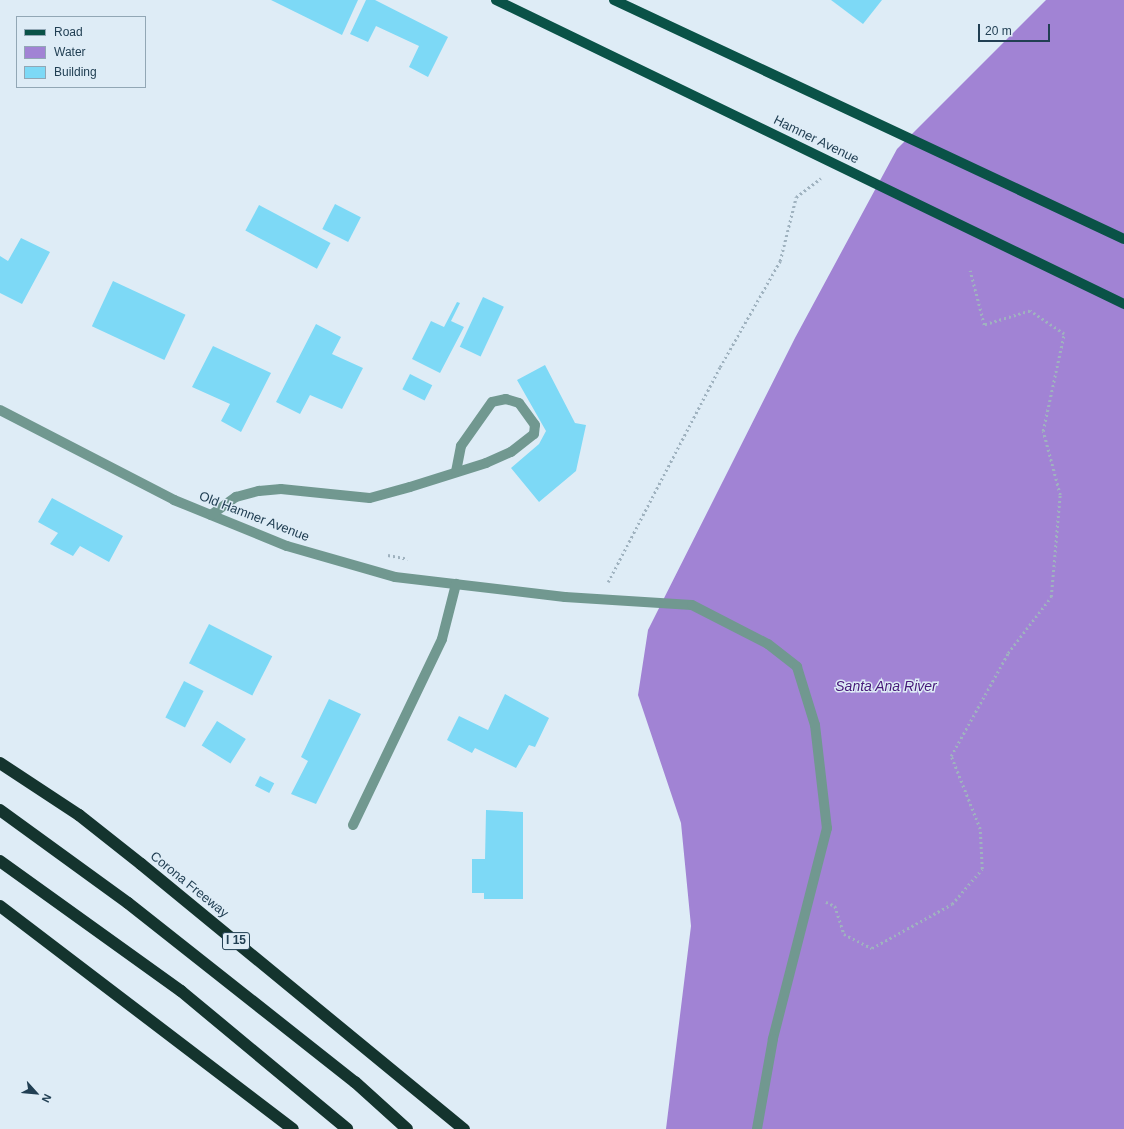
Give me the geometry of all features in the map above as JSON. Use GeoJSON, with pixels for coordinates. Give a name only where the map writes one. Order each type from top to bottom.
{"type":"FeatureCollection","features":[{"type":"Feature","properties":{"kind":"highway","name":"Corona Freeway"},"geometry":{"type":"LineString","coordinates":[[0,763],[79,815],[141,864],[464,1129]]}},
{"type":"Feature","properties":{"kind":"highway"},"geometry":{"type":"LineString","coordinates":[[0,810],[134,908],[355,1082],[407,1129]]}},
{"type":"Feature","properties":{"kind":"highway"},"geometry":{"type":"LineString","coordinates":[[0,861],[181,992],[348,1129]]}},
{"type":"Feature","properties":{"kind":"highway"},"geometry":{"type":"LineString","coordinates":[[0,906],[293,1129]]}},
{"type":"Feature","properties":{"kind":"main road","name":"Hamner Avenue"},"geometry":{"type":"LineString","coordinates":[[496,0],[1124,304]]}},
{"type":"Feature","properties":{"kind":"main road"},"geometry":{"type":"LineString","coordinates":[[614,0],[1124,240]]}},
{"type":"Feature","properties":{"kind":"street"},"geometry":{"type":"LineString","coordinates":[[211,515],[236,498],[259,491],[281,489],[370,498],[486,463],[511,452],[534,434],[535,424],[519,404],[506,399],[492,402],[461,446],[456,472]]}},
{"type":"Feature","properties":{"kind":"street","name":"Old Hamner Avenue"},"geometry":{"type":"LineString","coordinates":[[0,410],[174,500],[287,546],[388,575],[564,597],[692,605],[768,644],[797,667],[815,725],[827,828],[773,1039],[756,1129]]}},
{"type":"Feature","properties":{"kind":"street"},"geometry":{"type":"LineString","coordinates":[[353,825],[442,639],[456,584]]}},
{"type":"Feature","properties":{"kind":"path"},"geometry":{"type":"LineString","coordinates":[[606,586],[720,367],[780,261],[796,197],[821,178]]}},
{"type":"Feature","properties":{"kind":"path"},"geometry":{"type":"LineString","coordinates":[[810,894],[835,906],[844,934],[872,948],[952,904],[982,869],[980,829],[951,756],[1008,653],[1051,597],[1060,495],[1043,431],[1064,334],[1030,310],[984,325],[970,271]]}},
{"type":"Feature","properties":{"kind":"water","name":"Santa Ana River"},"geometry":{"type":"Polygon","coordinates":[[[1046,0],[1124,0],[1124,1129],[666,1129],[691,926],[681,823],[638,695],[648,630],[795,338],[897,149],[1046,0]]]}},
{"type":"Feature","properties":{"kind":"building"},"geometry":{"type":"Polygon","coordinates":[[[271,0],[358,0],[342,35],[271,0]]]}},
{"type":"Feature","properties":{"kind":"building"},"geometry":{"type":"Polygon","coordinates":[[[366,0],[375,0],[448,37],[428,77],[409,67],[419,46],[376,26],[368,42],[350,34],[366,0]]]}},
{"type":"Feature","properties":{"kind":"building"},"geometry":{"type":"Polygon","coordinates":[[[831,0],[882,0],[863,24],[831,0]]]}},
{"type":"Feature","properties":{"kind":"building"},"geometry":{"type":"Polygon","coordinates":[[[335,204],[361,217],[348,242],[322,229],[335,204]]]}},
{"type":"Feature","properties":{"kind":"building"},"geometry":{"type":"Polygon","coordinates":[[[259,205],[331,243],[317,269],[245,231],[259,205]]]}},
{"type":"Feature","properties":{"kind":"building"},"geometry":{"type":"Polygon","coordinates":[[[21,238],[50,252],[22,304],[0,293],[0,256],[8,261],[21,238]]]}},
{"type":"Feature","properties":{"kind":"building"},"geometry":{"type":"Polygon","coordinates":[[[113,281],[186,315],[164,360],[92,326],[113,281]]]}},
{"type":"Feature","properties":{"kind":"building"},"geometry":{"type":"Polygon","coordinates":[[[483,297],[504,307],[481,357],[460,347],[483,297]]]}},
{"type":"Feature","properties":{"kind":"building"},"geometry":{"type":"Polygon","coordinates":[[[457,302],[460,303],[451,321],[464,327],[440,373],[412,359],[431,321],[444,327],[457,302]]]}},
{"type":"Feature","properties":{"kind":"building"},"geometry":{"type":"Polygon","coordinates":[[[316,324],[341,337],[332,354],[363,368],[342,409],[310,395],[300,414],[276,402],[316,324]]]}},
{"type":"Feature","properties":{"kind":"building"},"geometry":{"type":"Polygon","coordinates":[[[213,346],[271,373],[241,432],[221,421],[230,404],[192,387],[213,346]]]}},
{"type":"Feature","properties":{"kind":"building"},"geometry":{"type":"Polygon","coordinates":[[[545,365],[575,423],[586,425],[576,471],[539,502],[511,468],[539,444],[546,431],[517,380],[545,365]]]}},
{"type":"Feature","properties":{"kind":"building"},"geometry":{"type":"Polygon","coordinates":[[[410,374],[432,385],[425,400],[402,389],[410,374]]]}},
{"type":"Feature","properties":{"kind":"building"},"geometry":{"type":"Polygon","coordinates":[[[52,498],[123,536],[109,562],[80,546],[73,556],[50,544],[58,533],[38,522],[52,498]]]}},
{"type":"Feature","properties":{"kind":"building"},"geometry":{"type":"Polygon","coordinates":[[[209,624],[272,656],[252,695],[189,663],[209,624]]]}},
{"type":"Feature","properties":{"kind":"building"},"geometry":{"type":"Polygon","coordinates":[[[184,681],[204,691],[185,728],[165,718],[184,681]]]}},
{"type":"Feature","properties":{"kind":"building"},"geometry":{"type":"Polygon","coordinates":[[[505,694],[549,718],[535,747],[529,745],[516,768],[475,748],[472,753],[447,740],[459,716],[488,730],[505,694]]]}},
{"type":"Feature","properties":{"kind":"building"},"geometry":{"type":"Polygon","coordinates":[[[329,699],[361,714],[316,804],[291,794],[308,761],[301,757],[329,699]]]}},
{"type":"Feature","properties":{"kind":"building"},"geometry":{"type":"Polygon","coordinates":[[[217,721],[246,739],[230,764],[202,746],[217,721]]]}},
{"type":"Feature","properties":{"kind":"building"},"geometry":{"type":"Polygon","coordinates":[[[260,776],[274,783],[269,793],[255,786],[260,776]]]}},
{"type":"Feature","properties":{"kind":"building"},"geometry":{"type":"Polygon","coordinates":[[[486,810],[523,812],[523,899],[484,899],[484,893],[472,893],[472,859],[485,859],[486,810]]]}}]}
